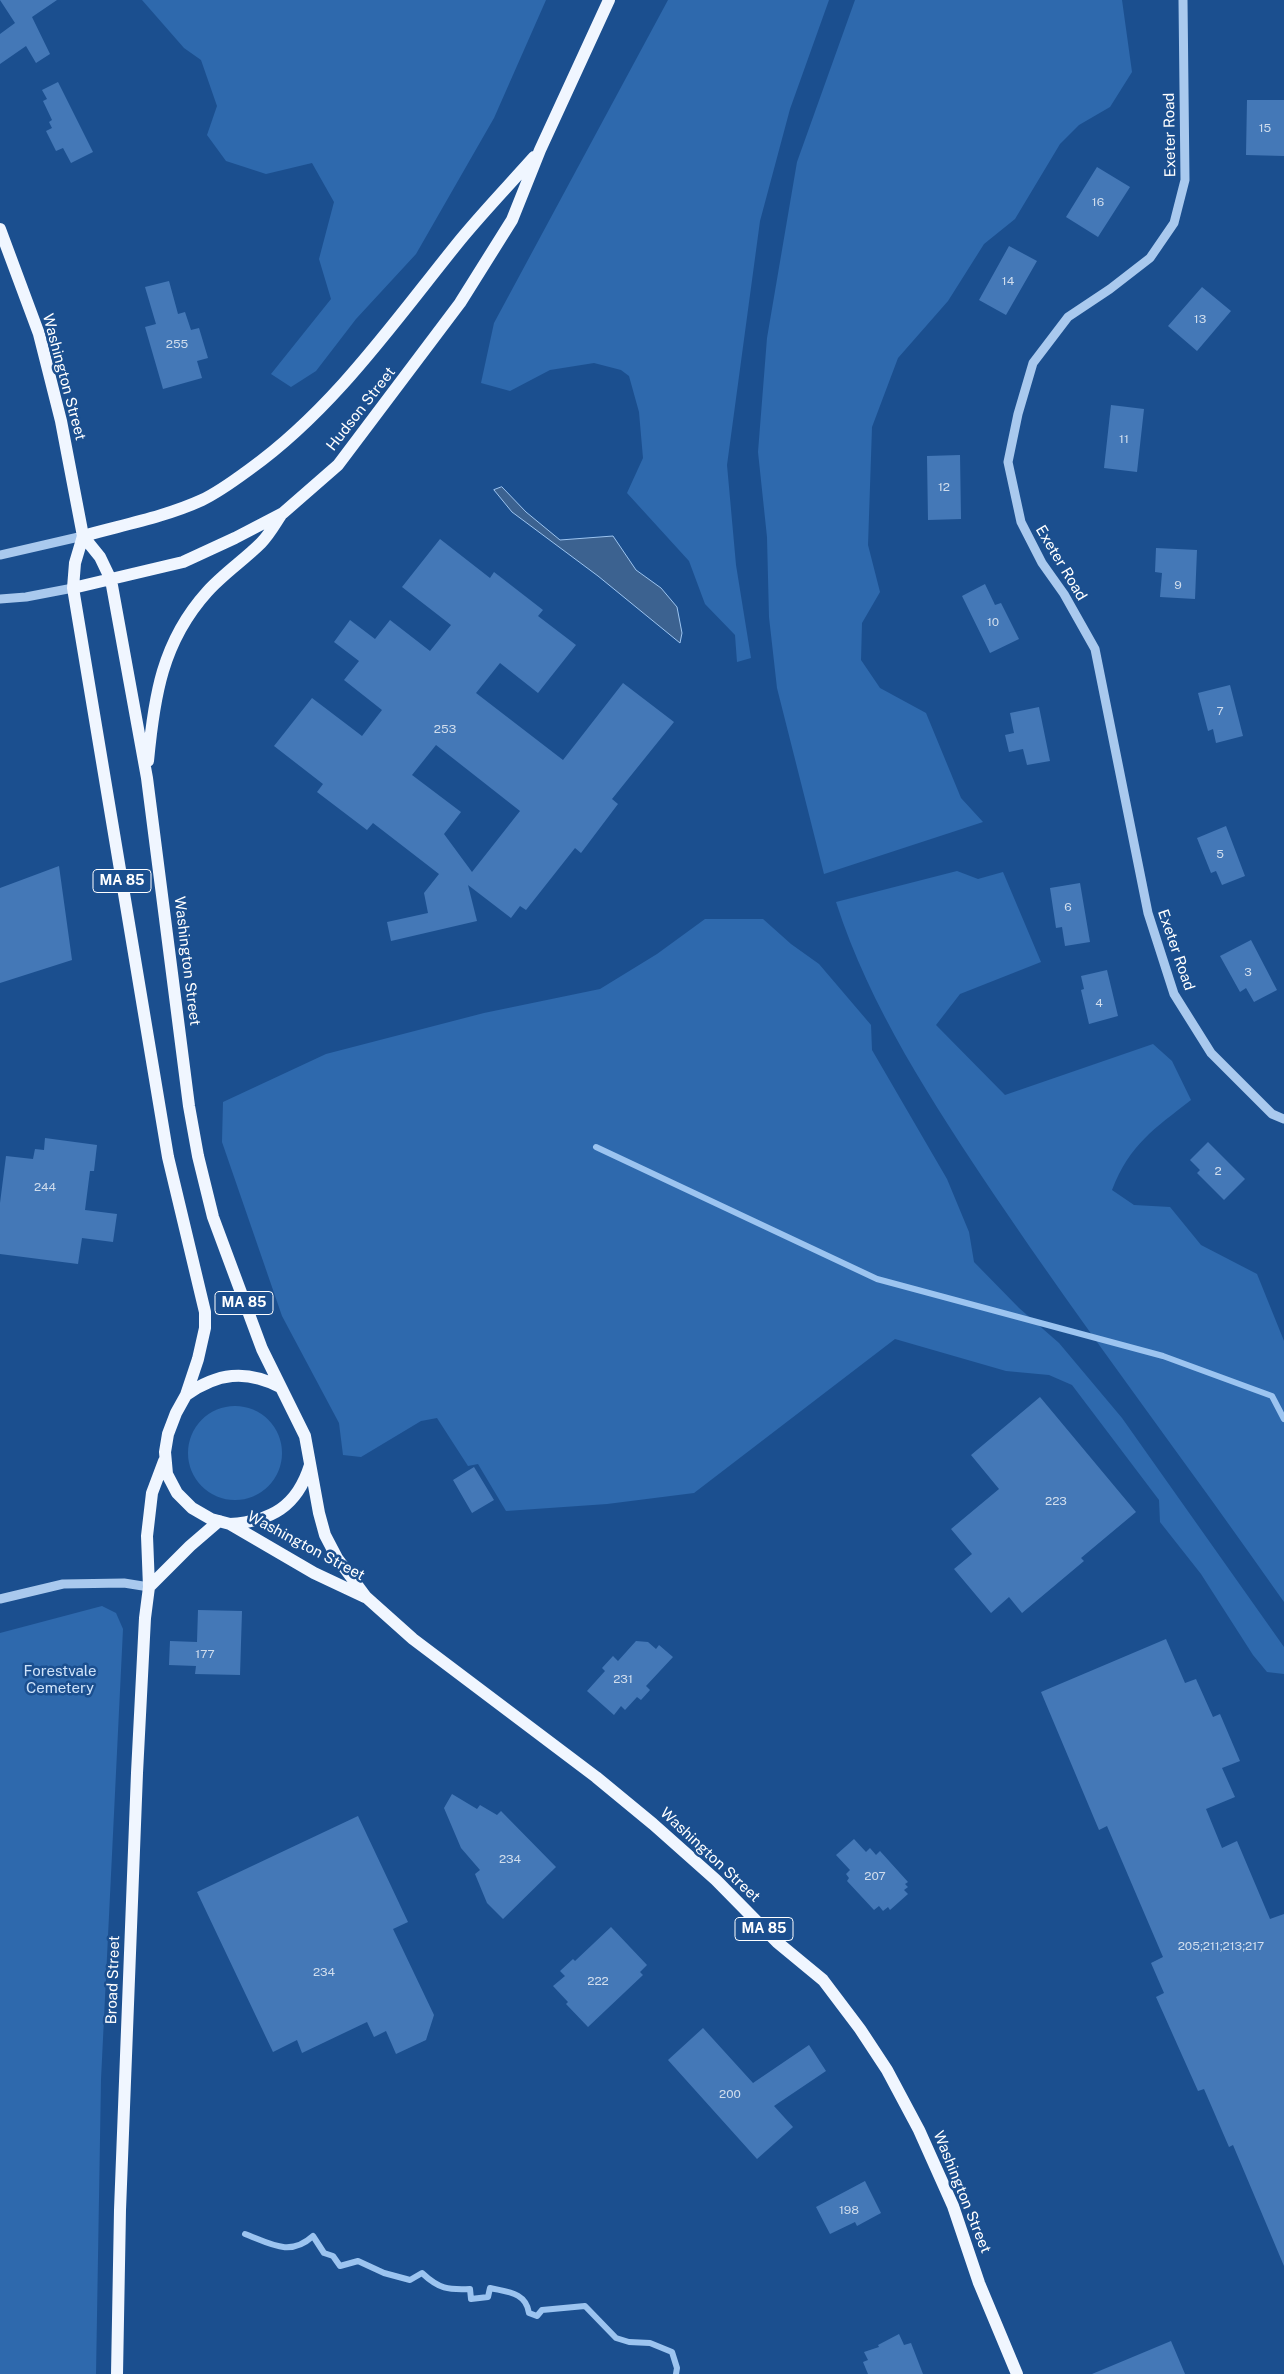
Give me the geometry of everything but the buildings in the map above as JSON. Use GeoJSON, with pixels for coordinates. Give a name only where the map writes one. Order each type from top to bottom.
{"type":"FeatureCollection","features":[{"type":"Feature","properties":{"kind":"main road","name":"Hudson Street"},"geometry":{"type":"LineString","coordinates":[[73,588],[183,562],[283,513],[338,466],[460,303],[512,220],[540,150],[609,0]]}},
{"type":"Feature","properties":{"kind":"main road","name":"Hudson Street"},"geometry":{"type":"LineString","coordinates":[[83,536],[166,513],[203,500],[231,483],[294,435],[368,355],[462,238],[540,150]]}},
{"type":"Feature","properties":{"kind":"main road","name":"Washington Street"},"geometry":{"type":"LineString","coordinates":[[0,230],[39,334],[61,420],[83,536],[75,563],[73,588],[164,1139],[205,1312],[205,1328],[186,1395],[176,1413],[168,1434],[165,1458],[168,1474],[177,1493],[192,1508],[225,1523],[314,1573],[366,1597]]}},
{"type":"Feature","properties":{"kind":"main road"},"geometry":{"type":"LineString","coordinates":[[147,778],[153,709],[159,679],[179,630],[208,591],[262,542],[283,513]]}},
{"type":"Feature","properties":{"kind":"main road","name":"Washington Street"},"geometry":{"type":"LineString","coordinates":[[83,536],[100,557],[111,580],[147,778],[189,1106],[198,1156],[213,1216],[250,1320],[280,1387],[292,1407],[305,1436],[325,1535],[337,1558],[366,1597],[452,1671],[596,1777],[653,1824],[716,1880],[777,1942],[823,1980],[860,2028],[887,2070],[919,2130],[953,2206],[979,2283],[1017,2374]]}},
{"type":"Feature","properties":{"kind":"main road"},"geometry":{"type":"LineString","coordinates":[[186,1395],[215,1378],[232,1374],[257,1377],[280,1387]]}},
{"type":"Feature","properties":{"kind":"main road","name":"Broad Street"},"geometry":{"type":"LineString","coordinates":[[117,2374],[121,2191],[136,1792],[145,1618],[149,1587],[146,1556],[152,1493],[165,1458]]}},
{"type":"Feature","properties":{"kind":"main road","name":"Washington Street"},"geometry":{"type":"LineString","coordinates":[[225,1523],[256,1522],[278,1511],[300,1487],[310,1464]]}},
{"type":"Feature","properties":{"kind":"main road"},"geometry":{"type":"LineString","coordinates":[[149,1587],[190,1546],[225,1523]]}},
{"type":"Feature","properties":{"kind":"street","name":"Exeter Road"},"geometry":{"type":"LineString","coordinates":[[1183,0],[1185,180],[1174,223],[1150,258],[1110,289],[1068,317],[1033,362],[1018,414],[1008,462],[1021,522],[1042,563],[1064,594],[1095,648],[1148,913],[1174,994],[1211,1053],[1272,1114],[1284,1119]]}},
{"type":"Feature","properties":{"kind":"street"},"geometry":{"type":"LineString","coordinates":[[0,555],[83,536]]}},
{"type":"Feature","properties":{"kind":"street"},"geometry":{"type":"LineString","coordinates":[[0,599],[26,597],[73,588]]}},
{"type":"Feature","properties":{"kind":"street"},"geometry":{"type":"LineString","coordinates":[[0,1600],[63,1584],[124,1583],[149,1587]]}},
{"type":"Feature","properties":{"kind":"green space"},"geometry":{"type":"Polygon","coordinates":[[[142,0],[546,0],[494,118],[416,254],[356,319],[316,371],[291,387],[271,374],[331,299],[319,259],[334,202],[312,163],[266,174],[226,161],[207,135],[217,106],[201,60],[184,48],[142,0]]]}},
{"type":"Feature","properties":{"kind":"green space"},"geometry":{"type":"Polygon","coordinates":[[[668,0],[829,0],[790,109],[760,221],[727,465],[736,565],[751,658],[737,662],[735,635],[705,604],[689,561],[627,493],[643,458],[639,412],[629,376],[621,370],[594,363],[550,370],[510,391],[481,383],[494,323],[668,0]]]}},
{"type":"Feature","properties":{"kind":"green space"},"geometry":{"type":"Polygon","coordinates":[[[855,0],[1122,0],[1132,72],[1110,107],[1079,125],[1060,144],[1015,219],[984,244],[948,301],[898,358],[872,427],[868,545],[880,592],[862,623],[861,660],[880,688],[926,713],[961,798],[983,822],[824,874],[777,688],[769,617],[767,537],[758,452],[767,338],[797,162],[855,0]]]}},
{"type":"Feature","properties":{"kind":"green space"},"geometry":{"type":"Polygon","coordinates":[[[957,871],[978,879],[1003,872],[1041,962],[960,994],[936,1025],[1005,1095],[1153,1044],[1172,1061],[1191,1100],[1154,1129],[1135,1149],[1119,1174],[1112,1190],[1134,1205],[1170,1207],[1201,1245],[1257,1274],[1284,1341],[1284,1602],[1066,1299],[995,1196],[926,1090],[866,980],[836,902],[957,871]]]}},
{"type":"Feature","properties":{"kind":"green space"},"geometry":{"type":"Polygon","coordinates":[[[705,919],[763,919],[791,944],[819,964],[871,1025],[872,1050],[947,1179],[969,1232],[974,1262],[1019,1308],[1059,1343],[1122,1418],[1284,1647],[1284,1674],[1267,1672],[1253,1655],[1201,1574],[1160,1522],[1159,1500],[1072,1385],[1049,1375],[1006,1371],[895,1339],[694,1493],[607,1504],[506,1511],[478,1464],[468,1466],[437,1418],[421,1421],[361,1457],[343,1455],[339,1423],[282,1316],[222,1142],[223,1102],[326,1054],[484,1013],[600,989],[657,954],[705,919]]]}},
{"type":"Feature","properties":{"kind":"green space"},"geometry":{"type":"Polygon","coordinates":[[[235,1406],[253,1409],[268,1420],[279,1435],[282,1453],[279,1471],[268,1486],[253,1497],[235,1500],[217,1497],[202,1486],[191,1471],[188,1453],[191,1435],[202,1420],[217,1409],[235,1406]]]}},
{"type":"Feature","properties":{"kind":"green space","name":"Forestvale Cemetery"},"geometry":{"type":"Polygon","coordinates":[[[102,1606],[116,1613],[123,1629],[101,2079],[96,2374],[0,2374],[0,1633],[102,1606]]]}},
{"type":"Feature","properties":{"kind":"shaded area"},"geometry":{"type":"Polygon","coordinates":[[[502,487],[526,512],[560,540],[613,536],[636,570],[661,588],[677,607],[682,633],[680,643],[598,576],[512,512],[494,490],[502,487]]]}},
{"type":"Feature","properties":{"kind":"waterway"},"geometry":{"type":"LineString","coordinates":[[596,1147],[877,1279],[1163,1356],[1272,1396],[1284,1419]]}},
{"type":"Feature","properties":{"kind":"waterway"},"geometry":{"type":"LineString","coordinates":[[245,2234],[280,2247],[296,2246],[313,2236],[324,2253],[333,2256],[340,2266],[358,2261],[384,2273],[410,2280],[422,2273],[444,2287],[470,2289],[471,2299],[488,2297],[490,2288],[509,2292],[520,2297],[527,2306],[529,2313],[537,2316],[542,2310],[585,2306],[616,2338],[629,2342],[650,2343],[672,2352],[677,2368],[676,2374]]}}]}
